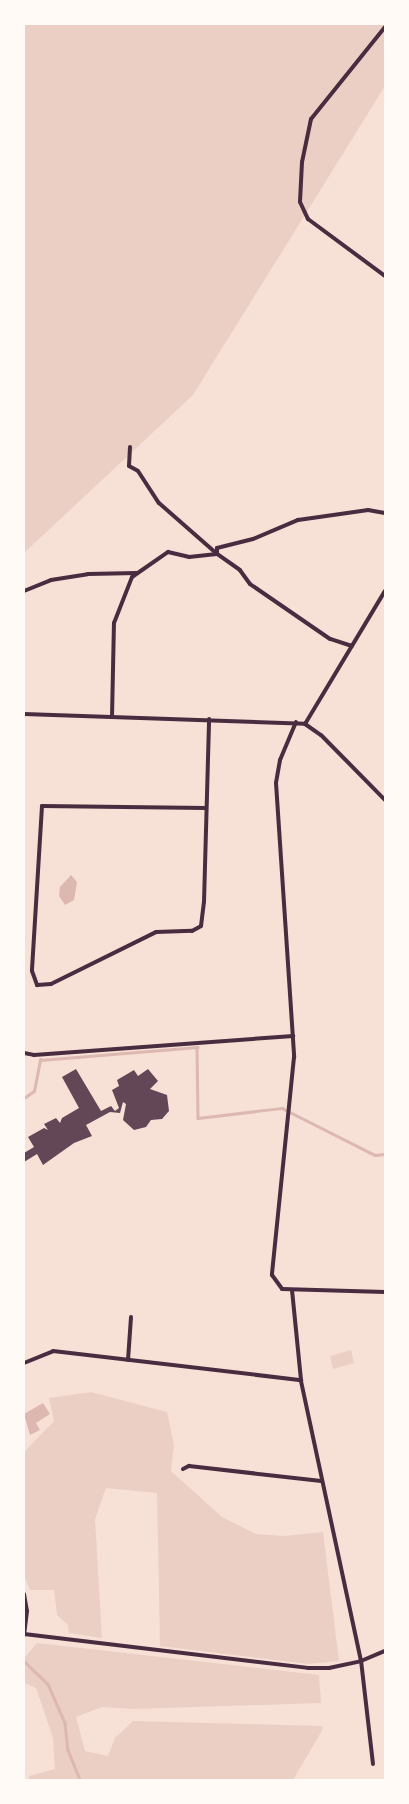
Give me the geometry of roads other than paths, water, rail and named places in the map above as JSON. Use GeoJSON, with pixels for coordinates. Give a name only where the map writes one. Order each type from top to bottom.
{"type":"FeatureCollection","features":[{"type":"Feature","properties":{"kind":"street"},"geometry":{"type":"LineString","coordinates":[[385,27],[311,119],[302,162],[300,202],[308,219],[385,276]]}},
{"type":"Feature","properties":{"kind":"street"},"geometry":{"type":"LineString","coordinates":[[130,447],[130,466],[138,470],[159,503],[217,554],[240,570],[250,584],[262,593],[330,639],[352,646]]}},
{"type":"Feature","properties":{"kind":"street"},"geometry":{"type":"LineString","coordinates":[[217,554],[221,545],[253,539],[298,520],[368,510],[385,513]]}},
{"type":"Feature","properties":{"kind":"street"},"geometry":{"type":"LineString","coordinates":[[112,716],[114,623],[132,577],[168,552],[189,557],[217,554]]}},
{"type":"Feature","properties":{"kind":"street"},"geometry":{"type":"LineString","coordinates":[[24,591],[51,580],[88,574],[137,573]]}},
{"type":"Feature","properties":{"kind":"street"},"geometry":{"type":"LineString","coordinates":[[305,724],[385,591]]}},
{"type":"Feature","properties":{"kind":"street"},"geometry":{"type":"LineString","coordinates":[[24,714],[296,722],[305,724],[321,734],[385,800]]}},
{"type":"Feature","properties":{"kind":"street"},"geometry":{"type":"LineString","coordinates":[[206,808],[49,805],[40,809],[32,971],[35,982],[46,986],[156,932],[198,929],[204,919],[209,719]]}},
{"type":"Feature","properties":{"kind":"street"},"geometry":{"type":"LineString","coordinates":[[296,722],[280,760],[276,783],[293,1036],[291,1109],[272,1275],[277,1286],[292,1290],[385,1292]]}},
{"type":"Feature","properties":{"kind":"street"},"geometry":{"type":"LineString","coordinates":[[24,1053],[43,1055],[293,1036]]}},
{"type":"Feature","properties":{"kind":"street"},"geometry":{"type":"LineString","coordinates":[[292,1290],[301,1380],[321,1481],[361,1661],[372,1764]]}},
{"type":"Feature","properties":{"kind":"street"},"geometry":{"type":"LineString","coordinates":[[128,1360],[132,1317]]}},
{"type":"Feature","properties":{"kind":"street"},"geometry":{"type":"LineString","coordinates":[[24,1363],[53,1351],[301,1380]]}},
{"type":"Feature","properties":{"kind":"street"},"geometry":{"type":"LineString","coordinates":[[183,1469],[189,1466],[321,1481]]}},
{"type":"Feature","properties":{"kind":"street"},"geometry":{"type":"LineString","coordinates":[[24,1594],[26,1611],[24,1635],[313,1668],[361,1661],[385,1651]]}},
{"type":"Feature","properties":{"kind":"waterway"},"geometry":{"type":"LineString","coordinates":[[24,1098],[34,1091],[40,1060],[197,1047],[198,1118],[282,1108],[375,1155],[385,1154]]}},
{"type":"Feature","properties":{"kind":"waterway"},"geometry":{"type":"LineString","coordinates":[[24,1661],[48,1684],[65,1723],[68,1750],[80,1780]]}}]}
